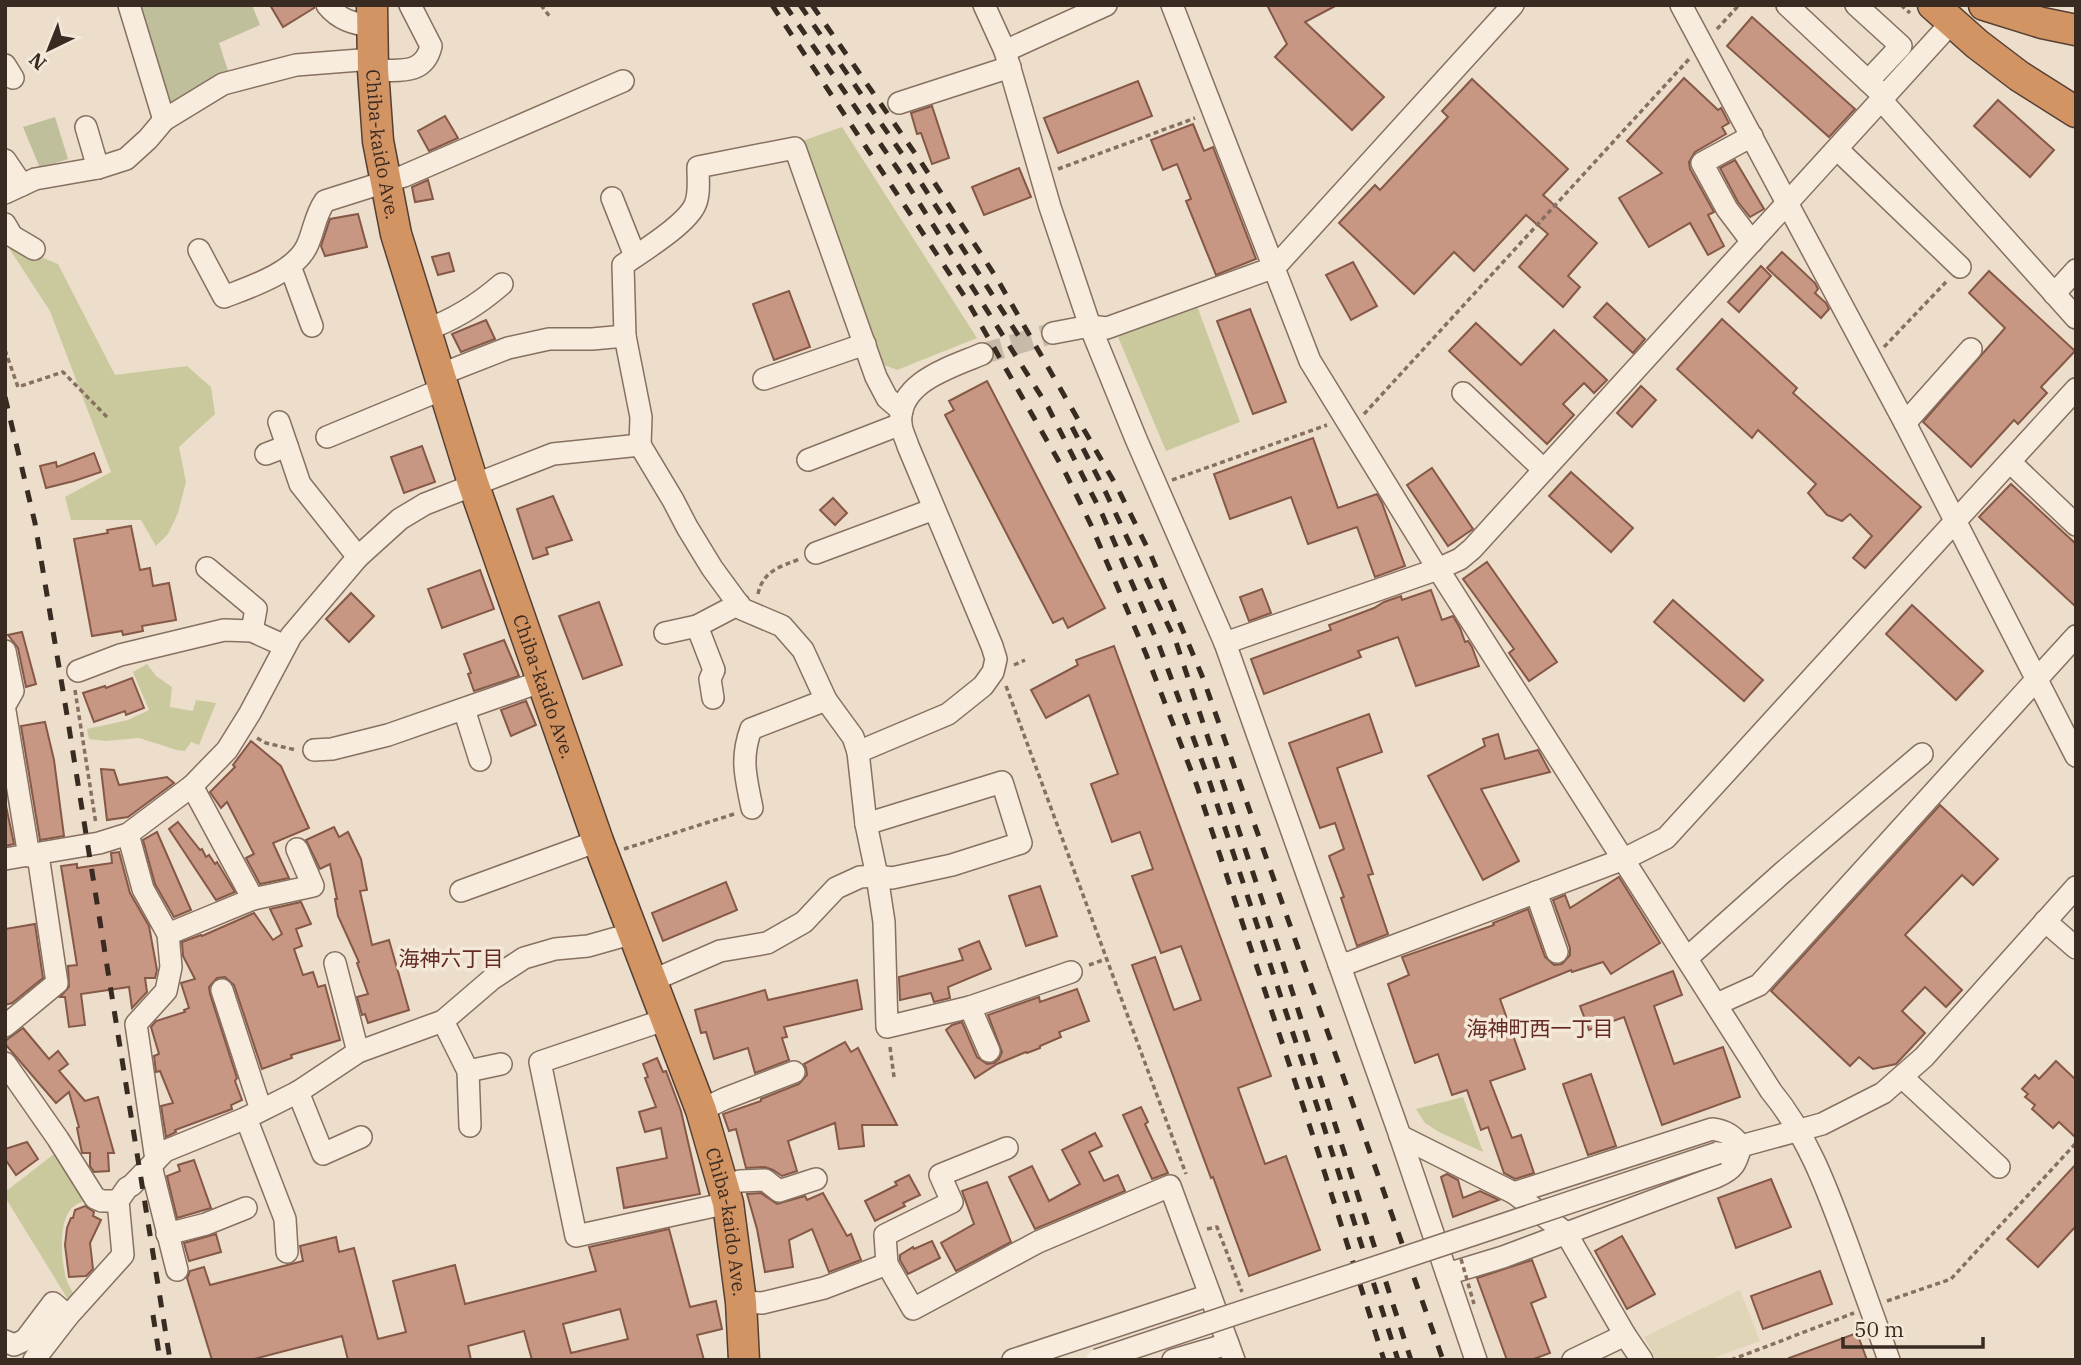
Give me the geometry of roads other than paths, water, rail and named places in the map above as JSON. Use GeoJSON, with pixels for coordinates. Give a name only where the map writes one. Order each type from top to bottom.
{"type":"FeatureCollection","features":[{"type":"Feature","properties":{"kind":"highway"},"geometry":{"type":"LineString","coordinates":[[1984,5],[2042,23],[2076,30]]}},
{"type":"Feature","properties":{"kind":"highway"},"geometry":{"type":"LineString","coordinates":[[1943,14],[2076,127]]}},
{"type":"Feature","properties":{"kind":"highway","name":"Chiba-kaido Ave."},"geometry":{"type":"LineString","coordinates":[[372,16],[378,141],[396,234],[473,483],[600,848],[701,1110],[726,1195],[741,1302],[744,1360]]}},
{"type":"Feature","properties":{"kind":"highway"},"geometry":{"type":"LineString","coordinates":[[2019,76],[2076,112]]}},
{"type":"Feature","properties":{"kind":"street"},"geometry":{"type":"LineString","coordinates":[[129,5],[164,120]]}},
{"type":"Feature","properties":{"kind":"street"},"geometry":{"type":"LineString","coordinates":[[327,5],[337,15],[356,25],[372,16]]}},
{"type":"Feature","properties":{"kind":"street"},"geometry":{"type":"LineString","coordinates":[[5,160],[13,189],[35,179],[98,168],[126,159],[164,120],[223,84],[296,65],[350,59],[411,69],[422,64],[428,57],[431,46],[410,5]]}},
{"type":"Feature","properties":{"kind":"street"},"geometry":{"type":"LineString","coordinates":[[984,5],[1008,59],[1051,207],[1090,326],[1225,643],[1400,1136],[1454,1266],[1476,1360]]}},
{"type":"Feature","properties":{"kind":"street"},"geometry":{"type":"LineString","coordinates":[[898,103],[1008,59],[1106,5]]}},
{"type":"Feature","properties":{"kind":"street"},"geometry":{"type":"LineString","coordinates":[[1172,5],[1310,361],[1438,569],[1771,1091],[1790,1113],[1813,1157],[1889,1360]]}},
{"type":"Feature","properties":{"kind":"street"},"geometry":{"type":"LineString","coordinates":[[1053,333],[1090,326],[1107,328],[1275,267],[1513,5]]}},
{"type":"Feature","properties":{"kind":"street"},"geometry":{"type":"LineString","coordinates":[[1681,5],[1905,423],[2076,756]]}},
{"type":"Feature","properties":{"kind":"street"},"geometry":{"type":"LineString","coordinates":[[1787,5],[1868,81],[2076,318]]}},
{"type":"Feature","properties":{"kind":"street"},"geometry":{"type":"LineString","coordinates":[[1856,5],[1901,46],[1868,81]]}},
{"type":"Feature","properties":{"kind":"street"},"geometry":{"type":"LineString","coordinates":[[1225,643],[1438,569],[1460,559],[1472,549],[1884,99],[1943,14]]}},
{"type":"Feature","properties":{"kind":"street"},"geometry":{"type":"LineString","coordinates":[[199,250],[225,297],[290,267],[305,250],[317,211],[325,201],[404,176],[623,80]]}},
{"type":"Feature","properties":{"kind":"street"},"geometry":{"type":"LineString","coordinates":[[86,127],[98,168]]}},
{"type":"Feature","properties":{"kind":"street"},"geometry":{"type":"LineString","coordinates":[[1752,136],[1702,163],[1727,209],[1752,242]]}},
{"type":"Feature","properties":{"kind":"street"},"geometry":{"type":"LineString","coordinates":[[902,417],[887,398],[876,377],[795,148],[698,167],[698,190],[691,212],[678,225],[623,265],[625,336],[641,417],[640,445],[712,568],[746,609],[782,626],[803,650],[826,700],[853,737],[858,752],[866,824],[884,922],[887,1027],[970,1007],[1071,972]]}},
{"type":"Feature","properties":{"kind":"street"},"geometry":{"type":"LineString","coordinates":[[1837,149],[1960,267]]}},
{"type":"Feature","properties":{"kind":"street"},"geometry":{"type":"LineString","coordinates":[[611,198],[635,256]]}},
{"type":"Feature","properties":{"kind":"street"},"geometry":{"type":"LineString","coordinates":[[5,224],[12,236],[34,249]]}},
{"type":"Feature","properties":{"kind":"street"},"geometry":{"type":"LineString","coordinates":[[290,267],[312,326]]}},
{"type":"Feature","properties":{"kind":"street"},"geometry":{"type":"LineString","coordinates":[[2054,294],[2076,271]]}},
{"type":"Feature","properties":{"kind":"street"},"geometry":{"type":"LineString","coordinates":[[425,330],[479,304],[502,284]]}},
{"type":"Feature","properties":{"kind":"street"},"geometry":{"type":"LineString","coordinates":[[327,437],[508,348],[549,339],[625,336]]}},
{"type":"Feature","properties":{"kind":"street"},"geometry":{"type":"LineString","coordinates":[[764,379],[865,344]]}},
{"type":"Feature","properties":{"kind":"street"},"geometry":{"type":"LineString","coordinates":[[1905,423],[1971,349]]}},
{"type":"Feature","properties":{"kind":"street"},"geometry":{"type":"LineString","coordinates":[[858,752],[948,714],[1003,669],[996,659],[908,446],[902,417],[907,397],[918,385],[982,354]]}},
{"type":"Feature","properties":{"kind":"street"},"geometry":{"type":"LineString","coordinates":[[1339,964],[1351,962],[1624,859],[1666,838],[2076,389]]}},
{"type":"Feature","properties":{"kind":"street"},"geometry":{"type":"LineString","coordinates":[[1463,393],[1544,470]]}},
{"type":"Feature","properties":{"kind":"street"},"geometry":{"type":"LineString","coordinates":[[808,460],[902,417]]}},
{"type":"Feature","properties":{"kind":"street"},"geometry":{"type":"LineString","coordinates":[[279,422],[300,484],[358,557]]}},
{"type":"Feature","properties":{"kind":"street"},"geometry":{"type":"LineString","coordinates":[[5,859],[99,843],[128,834],[192,786],[227,750],[285,646],[308,616],[358,557],[400,519],[425,504],[473,483],[553,454],[640,445]]}},
{"type":"Feature","properties":{"kind":"street"},"geometry":{"type":"LineString","coordinates":[[266,454],[287,446]]}},
{"type":"Feature","properties":{"kind":"street"},"geometry":{"type":"LineString","coordinates":[[2010,462],[2076,525]]}},
{"type":"Feature","properties":{"kind":"street"},"geometry":{"type":"LineString","coordinates":[[816,553],[934,509]]}},
{"type":"Feature","properties":{"kind":"street"},"geometry":{"type":"LineString","coordinates":[[207,568],[256,609],[252,631]]}},
{"type":"Feature","properties":{"kind":"street"},"geometry":{"type":"LineString","coordinates":[[665,633],[697,626],[746,609]]}},
{"type":"Feature","properties":{"kind":"street"},"geometry":{"type":"LineString","coordinates":[[697,626],[714,670],[710,680],[713,698]]}},
{"type":"Feature","properties":{"kind":"street"},"geometry":{"type":"LineString","coordinates":[[78,671],[120,655],[224,630],[252,631],[285,646]]}},
{"type":"Feature","properties":{"kind":"street"},"geometry":{"type":"LineString","coordinates":[[1717,1004],[1759,985],[2076,636]]}},
{"type":"Feature","properties":{"kind":"street"},"geometry":{"type":"LineString","coordinates":[[5,651],[13,691],[5,705]]}},
{"type":"Feature","properties":{"kind":"street"},"geometry":{"type":"LineString","coordinates":[[314,750],[367,741],[543,681]]}},
{"type":"Feature","properties":{"kind":"street"},"geometry":{"type":"LineString","coordinates":[[752,808],[745,771],[744,747],[751,729],[826,700]]}},
{"type":"Feature","properties":{"kind":"street"},"geometry":{"type":"LineString","coordinates":[[464,709],[480,760]]}},
{"type":"Feature","properties":{"kind":"street"},"geometry":{"type":"LineString","coordinates":[[5,711],[57,983],[5,1026]]}},
{"type":"Feature","properties":{"kind":"street"},"geometry":{"type":"LineString","coordinates":[[1687,958],[1922,754]]}},
{"type":"Feature","properties":{"kind":"street"},"geometry":{"type":"LineString","coordinates":[[651,978],[665,975],[720,951],[767,943],[804,922],[836,888],[860,877],[892,878],[952,865],[1021,843],[1002,782],[866,824]]}},
{"type":"Feature","properties":{"kind":"street"},"geometry":{"type":"LineString","coordinates":[[192,786],[253,899]]}},
{"type":"Feature","properties":{"kind":"street"},"geometry":{"type":"LineString","coordinates":[[128,834],[143,888],[168,934],[171,967],[166,991],[136,1024],[154,1163],[167,1234],[177,1270]]}},
{"type":"Feature","properties":{"kind":"street"},"geometry":{"type":"LineString","coordinates":[[461,891],[600,848]]}},
{"type":"Feature","properties":{"kind":"street"},"geometry":{"type":"LineString","coordinates":[[168,934],[253,899],[313,886],[297,849]]}},
{"type":"Feature","properties":{"kind":"street"},"geometry":{"type":"LineString","coordinates":[[1097,1360],[1718,1153],[1822,1124],[1846,1113],[1883,1093],[1924,1057],[2076,887]]}},
{"type":"Feature","properties":{"kind":"street"},"geometry":{"type":"LineString","coordinates":[[1536,892],[1557,952]]}},
{"type":"Feature","properties":{"kind":"street"},"geometry":{"type":"LineString","coordinates":[[2045,921],[2076,948]]}},
{"type":"Feature","properties":{"kind":"street"},"geometry":{"type":"LineString","coordinates":[[34,1360],[68,1316],[123,1255],[118,1201],[127,1188],[165,1151],[254,1114],[298,1092],[358,1052],[443,1021],[492,979],[524,958],[555,949],[588,946],[634,933]]}},
{"type":"Feature","properties":{"kind":"street"},"geometry":{"type":"LineString","coordinates":[[335,963],[358,1052]]}},
{"type":"Feature","properties":{"kind":"street"},"geometry":{"type":"LineString","coordinates":[[222,990],[285,1219],[287,1252]]}},
{"type":"Feature","properties":{"kind":"street"},"geometry":{"type":"LineString","coordinates":[[970,1007],[989,1051]]}},
{"type":"Feature","properties":{"kind":"street"},"geometry":{"type":"LineString","coordinates":[[667,1019],[540,1062],[576,1236],[726,1195],[740,1181],[765,1180],[779,1191],[816,1179]]}},
{"type":"Feature","properties":{"kind":"street"},"geometry":{"type":"LineString","coordinates":[[443,1021],[468,1071],[470,1126]]}},
{"type":"Feature","properties":{"kind":"street"},"geometry":{"type":"LineString","coordinates":[[5,1063],[95,1198],[118,1201]]}},
{"type":"Feature","properties":{"kind":"street"},"geometry":{"type":"LineString","coordinates":[[468,1071],[501,1064]]}},
{"type":"Feature","properties":{"kind":"street"},"geometry":{"type":"LineString","coordinates":[[701,1110],[794,1072]]}},
{"type":"Feature","properties":{"kind":"street"},"geometry":{"type":"LineString","coordinates":[[1902,1077],[1999,1167]]}},
{"type":"Feature","properties":{"kind":"street"},"geometry":{"type":"LineString","coordinates":[[298,1092],[323,1154],[361,1137]]}},
{"type":"Feature","properties":{"kind":"street"},"geometry":{"type":"LineString","coordinates":[[1514,1193],[1712,1129],[1733,1136],[1741,1146]]}},
{"type":"Feature","properties":{"kind":"street"},"geometry":{"type":"LineString","coordinates":[[1400,1136],[1514,1193],[1566,1233],[1642,1360]]}},
{"type":"Feature","properties":{"kind":"street"},"geometry":{"type":"LineString","coordinates":[[1454,1266],[1503,1257],[1728,1171],[1736,1163],[1741,1146]]}},
{"type":"Feature","properties":{"kind":"street"},"geometry":{"type":"LineString","coordinates":[[1007,1148],[940,1175],[951,1202],[885,1235],[887,1264],[913,1309],[1038,1242],[1179,1183],[1210,1295],[1231,1352],[1173,1360]]}},
{"type":"Feature","properties":{"kind":"street"},"geometry":{"type":"LineString","coordinates":[[167,1234],[206,1224],[246,1208]]}},
{"type":"Feature","properties":{"kind":"street"},"geometry":{"type":"LineString","coordinates":[[741,1302],[762,1303],[824,1288],[887,1264]]}},
{"type":"Feature","properties":{"kind":"street"},"geometry":{"type":"LineString","coordinates":[[1013,1360],[1210,1295]]}},
{"type":"Feature","properties":{"kind":"street"},"geometry":{"type":"LineString","coordinates":[[5,1341],[14,1345],[24,1340],[53,1303],[68,1316]]}},
{"type":"Feature","properties":{"kind":"street"},"geometry":{"type":"LineString","coordinates":[[1573,1360],[1625,1335]]}},
{"type":"Feature","properties":{"kind":"tunnel"},"geometry":{"type":"LineString","coordinates":[[982,354],[1053,333]]}},
{"type":"Feature","properties":{"kind":"railway"},"geometry":{"type":"LineString","coordinates":[[772,5],[965,297],[1066,474],[1091,525],[1146,654],[1197,786],[1384,1360]]}},
{"type":"Feature","properties":{"kind":"railway"},"geometry":{"type":"LineString","coordinates":[[785,5],[899,171],[1048,407],[1103,516],[1160,648],[1210,783],[1398,1360]]}},
{"type":"Feature","properties":{"kind":"railway"},"geometry":{"type":"LineString","coordinates":[[800,5],[911,167],[1023,343]]}},
{"type":"Feature","properties":{"kind":"railway"},"geometry":{"type":"LineString","coordinates":[[812,5],[919,159],[996,277],[1117,487],[1150,553],[1203,678],[1443,1360]]}},
{"type":"Feature","properties":{"kind":"railway"},"geometry":{"type":"LineString","coordinates":[[5,397],[35,523],[170,1360]]}},
{"type":"Feature","properties":{"kind":"railway"},"geometry":{"type":"LineString","coordinates":[[1072,427],[1176,642],[1411,1360]]}},
{"type":"Feature","properties":{"kind":"railway"},"geometry":{"type":"LineString","coordinates":[[153,1315],[160,1360]]}},
{"type":"Feature","properties":{"kind":"district","name":"海神六丁目"},"geometry":{"type":"Point","coordinates":[451,958]}},
{"type":"Feature","properties":{"kind":"district","name":"海神町西一丁目"},"geometry":{"type":"Point","coordinates":[1540,1028]}}]}
